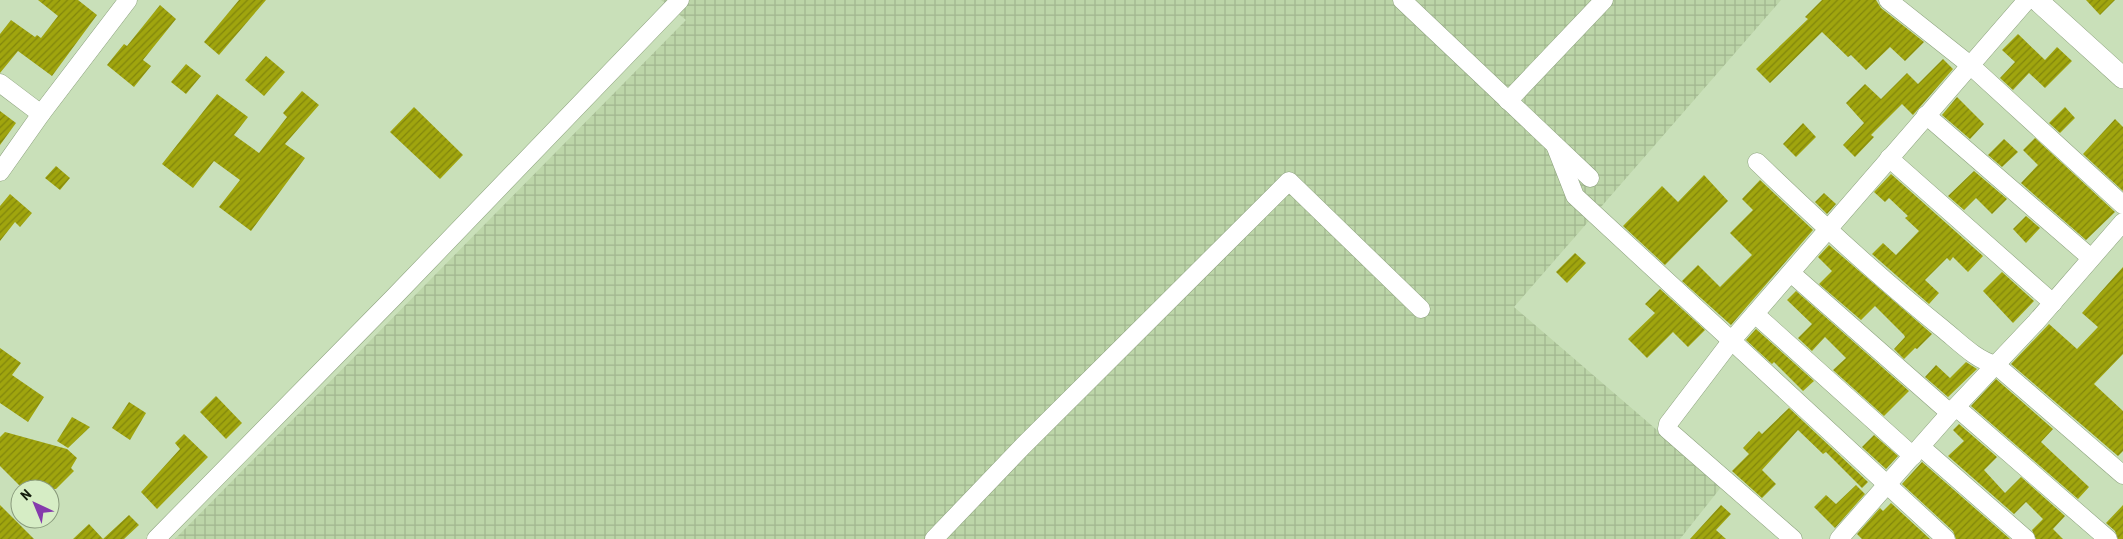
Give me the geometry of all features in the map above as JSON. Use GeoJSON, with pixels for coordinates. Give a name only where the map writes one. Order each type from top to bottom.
{"type":"FeatureCollection","features":[{"type":"Feature","properties":{"kind":"street"},"geometry":{"type":"LineString","coordinates":[[0,172],[41,114],[128,0]]}},
{"type":"Feature","properties":{"kind":"street"},"geometry":{"type":"LineString","coordinates":[[156,539],[401,290],[680,0]]}},
{"type":"Feature","properties":{"kind":"street"},"geometry":{"type":"LineString","coordinates":[[1402,0],[1590,178]]}},
{"type":"Feature","properties":{"kind":"street"},"geometry":{"type":"LineString","coordinates":[[1508,101],[1604,0]]}},
{"type":"Feature","properties":{"kind":"street"},"geometry":{"type":"LineString","coordinates":[[1888,0],[1970,65],[2123,205]]}},
{"type":"Feature","properties":{"kind":"street"},"geometry":{"type":"LineString","coordinates":[[1793,539],[1667,429],[1674,414],[1732,340],[2027,0]]}},
{"type":"Feature","properties":{"kind":"street"},"geometry":{"type":"LineString","coordinates":[[2037,0],[2123,78]]}},
{"type":"Feature","properties":{"kind":"street"},"geometry":{"type":"LineString","coordinates":[[0,84],[41,114]]}},
{"type":"Feature","properties":{"kind":"street"},"geometry":{"type":"LineString","coordinates":[[1926,115],[2091,258]]}},
{"type":"Feature","properties":{"kind":"street"},"geometry":{"type":"LineString","coordinates":[[1555,146],[1575,196],[1946,539]]}},
{"type":"Feature","properties":{"kind":"street"},"geometry":{"type":"LineString","coordinates":[[1890,158],[2053,303]]}},
{"type":"Feature","properties":{"kind":"street"},"geometry":{"type":"LineString","coordinates":[[1757,162],[1827,229],[1930,318],[1984,362],[1996,365],[2123,475]]}},
{"type":"Feature","properties":{"kind":"street"},"geometry":{"type":"LineString","coordinates":[[934,539],[1023,446],[1289,181],[1421,310]]}},
{"type":"Feature","properties":{"kind":"street"},"geometry":{"type":"LineString","coordinates":[[1839,539],[1953,410],[2053,303],[2123,222]]}},
{"type":"Feature","properties":{"kind":"street"},"geometry":{"type":"LineString","coordinates":[[1791,273],[2108,539]]}},
{"type":"Feature","properties":{"kind":"street"},"geometry":{"type":"LineString","coordinates":[[1755,314],[1917,452],[2026,539]]}},
{"type":"Feature","properties":{"kind":"shaded area"},"geometry":{"type":"Polygon","coordinates":[[[661,0],[1781,0],[1514,307],[1722,486],[1680,539],[175,539],[686,20],[661,0]]]}},
{"type":"Feature","properties":{"kind":"building"},"geometry":{"type":"Polygon","coordinates":[[[38,0],[78,0],[97,15],[52,76],[18,51],[0,73],[0,34],[11,20],[35,37],[37,35],[41,38],[58,16],[38,0]]]}},
{"type":"Feature","properties":{"kind":"building"},"geometry":{"type":"Polygon","coordinates":[[[239,0],[266,0],[219,55],[204,42],[239,0]]]}},
{"type":"Feature","properties":{"kind":"building"},"geometry":{"type":"Polygon","coordinates":[[[1822,0],[1876,0],[1881,8],[1924,42],[1905,61],[1890,47],[1866,70],[1851,55],[1848,57],[1822,32],[1770,83],[1756,69],[1808,19],[1805,17],[1822,0]]]}},
{"type":"Feature","properties":{"kind":"building"},"geometry":{"type":"Polygon","coordinates":[[[2086,0],[2115,0],[2100,15],[2086,0]]]}},
{"type":"Feature","properties":{"kind":"building"},"geometry":{"type":"Polygon","coordinates":[[[160,5],[176,19],[143,60],[151,66],[134,87],[107,65],[124,44],[127,46],[160,5]]]}},
{"type":"Feature","properties":{"kind":"building"},"geometry":{"type":"Polygon","coordinates":[[[2018,34],[2045,60],[2057,47],[2072,61],[2045,88],[2029,73],[2013,90],[2000,78],[2015,62],[2002,50],[2018,34]]]}},
{"type":"Feature","properties":{"kind":"building"},"geometry":{"type":"Polygon","coordinates":[[[266,56],[285,72],[264,96],[245,80],[266,56]]]}},
{"type":"Feature","properties":{"kind":"building"},"geometry":{"type":"Polygon","coordinates":[[[1943,59],[1953,69],[1913,115],[1902,104],[1871,135],[1874,137],[1855,157],[1843,145],[1864,123],[1846,103],[1865,84],[1881,99],[1907,73],[1918,84],[1943,59]]]}},
{"type":"Feature","properties":{"kind":"building"},"geometry":{"type":"Polygon","coordinates":[[[186,64],[201,76],[186,94],[171,82],[186,64]]]}},
{"type":"Feature","properties":{"kind":"building"},"geometry":{"type":"Polygon","coordinates":[[[302,91],[319,105],[285,144],[305,158],[251,231],[219,207],[240,180],[214,161],[193,188],[162,164],[217,94],[248,117],[234,135],[259,153],[287,117],[283,113],[302,91]]]}},
{"type":"Feature","properties":{"kind":"building"},"geometry":{"type":"Polygon","coordinates":[[[1957,97],[1984,124],[1970,139],[1942,115],[1957,97]]]}},
{"type":"Feature","properties":{"kind":"building"},"geometry":{"type":"Polygon","coordinates":[[[414,107],[463,155],[440,179],[390,132],[414,107]]]}},
{"type":"Feature","properties":{"kind":"building"},"geometry":{"type":"Polygon","coordinates":[[[2065,107],[2075,118],[2060,133],[2049,123],[2065,107]]]}},
{"type":"Feature","properties":{"kind":"building"},"geometry":{"type":"Polygon","coordinates":[[[0,111],[16,123],[0,145],[0,111]]]}},
{"type":"Feature","properties":{"kind":"building"},"geometry":{"type":"Polygon","coordinates":[[[2115,119],[2123,127],[2123,191],[2083,154],[2115,119]]]}},
{"type":"Feature","properties":{"kind":"building"},"geometry":{"type":"Polygon","coordinates":[[[1803,123],[1816,137],[1796,157],[1783,144],[1803,123]]]}},
{"type":"Feature","properties":{"kind":"building"},"geometry":{"type":"Polygon","coordinates":[[[2035,138],[2115,212],[2086,240],[2021,183],[2038,165],[2023,150],[2035,138]]]}},
{"type":"Feature","properties":{"kind":"building"},"geometry":{"type":"Polygon","coordinates":[[[2004,139],[2018,152],[2002,167],[1988,155],[2004,139]]]}},
{"type":"Feature","properties":{"kind":"building"},"geometry":{"type":"Polygon","coordinates":[[[56,166],[70,178],[60,190],[45,178],[56,166]]]}},
{"type":"Feature","properties":{"kind":"building"},"geometry":{"type":"Polygon","coordinates":[[[1974,171],[2007,199],[1992,214],[1976,198],[1964,210],[1948,196],[1974,171]]]}},
{"type":"Feature","properties":{"kind":"building"},"geometry":{"type":"Polygon","coordinates":[[[1891,174],[1983,256],[1968,272],[1953,257],[1950,261],[1947,258],[1925,280],[1939,293],[1929,304],[1872,254],[1883,243],[1896,255],[1919,231],[1905,218],[1908,216],[1889,198],[1885,202],[1874,192],[1891,174]]]}},
{"type":"Feature","properties":{"kind":"building"},"geometry":{"type":"Polygon","coordinates":[[[1704,175],[1728,201],[1665,265],[1623,226],[1662,186],[1678,202],[1704,175]]]}},
{"type":"Feature","properties":{"kind":"building"},"geometry":{"type":"Polygon","coordinates":[[[1760,180],[1813,230],[1731,325],[1682,281],[1698,265],[1720,287],[1752,255],[1730,233],[1753,210],[1742,199],[1760,180]]]}},
{"type":"Feature","properties":{"kind":"building"},"geometry":{"type":"Polygon","coordinates":[[[1824,193],[1836,204],[1827,214],[1815,202],[1824,193]]]}},
{"type":"Feature","properties":{"kind":"building"},"geometry":{"type":"Polygon","coordinates":[[[10,194],[32,213],[20,227],[15,222],[0,241],[0,206],[10,194]]]}},
{"type":"Feature","properties":{"kind":"building"},"geometry":{"type":"Polygon","coordinates":[[[2026,216],[2040,228],[2026,243],[2013,229],[2026,216]]]}},
{"type":"Feature","properties":{"kind":"building"},"geometry":{"type":"Polygon","coordinates":[[[1829,245],[1932,334],[1904,359],[1894,349],[1905,337],[1904,335],[1875,306],[1861,320],[1819,284],[1832,271],[1818,257],[1829,245]]]}},
{"type":"Feature","properties":{"kind":"building"},"geometry":{"type":"Polygon","coordinates":[[[1575,253],[1586,263],[1567,283],[1556,272],[1575,253]]]}},
{"type":"Feature","properties":{"kind":"building"},"geometry":{"type":"Polygon","coordinates":[[[2123,267],[2123,354],[2094,384],[2123,411],[2123,451],[2118,456],[2011,364],[2049,324],[2077,349],[2098,327],[2082,313],[2123,267]]]}},
{"type":"Feature","properties":{"kind":"building"},"geometry":{"type":"Polygon","coordinates":[[[2002,272],[2034,301],[2013,323],[1983,291],[2002,272]]]}},
{"type":"Feature","properties":{"kind":"building"},"geometry":{"type":"Polygon","coordinates":[[[1660,289],[1705,330],[1688,347],[1673,332],[1647,358],[1628,339],[1655,313],[1645,304],[1660,289]]]}},
{"type":"Feature","properties":{"kind":"building"},"geometry":{"type":"Polygon","coordinates":[[[1796,291],[1909,391],[1884,416],[1833,370],[1846,358],[1825,337],[1812,351],[1798,338],[1812,324],[1787,300],[1796,291]]]}},
{"type":"Feature","properties":{"kind":"building"},"geometry":{"type":"Polygon","coordinates":[[[1756,329],[1814,381],[1803,391],[1774,362],[1772,364],[1746,340],[1756,329]]]}},
{"type":"Feature","properties":{"kind":"building"},"geometry":{"type":"Polygon","coordinates":[[[0,348],[21,363],[12,375],[44,397],[28,422],[0,403],[0,348]]]}},
{"type":"Feature","properties":{"kind":"building"},"geometry":{"type":"Polygon","coordinates":[[[1966,362],[1977,369],[1948,397],[1925,377],[1936,365],[1950,378],[1966,362]]]}},
{"type":"Feature","properties":{"kind":"building"},"geometry":{"type":"Polygon","coordinates":[[[1996,379],[2053,429],[2041,442],[2089,487],[2078,499],[1971,406],[1996,379]]]}},
{"type":"Feature","properties":{"kind":"building"},"geometry":{"type":"Polygon","coordinates":[[[216,396],[242,423],[226,439],[200,412],[216,396]]]}},
{"type":"Feature","properties":{"kind":"building"},"geometry":{"type":"Polygon","coordinates":[[[129,402],[146,413],[130,440],[112,428],[129,402]]]}},
{"type":"Feature","properties":{"kind":"building"},"geometry":{"type":"Polygon","coordinates":[[[1789,408],[1868,482],[1862,488],[1826,452],[1823,454],[1798,430],[1762,470],[1776,484],[1762,498],[1732,471],[1749,454],[1743,448],[1759,431],[1762,434],[1789,408]]]}},
{"type":"Feature","properties":{"kind":"building"},"geometry":{"type":"Polygon","coordinates":[[[72,417],[90,427],[68,448],[57,441],[72,417]]]}},
{"type":"Feature","properties":{"kind":"building"},"geometry":{"type":"Polygon","coordinates":[[[1959,424],[1997,457],[1984,470],[2005,493],[2021,477],[2065,516],[2053,529],[2063,539],[2036,539],[2032,530],[2043,519],[2026,502],[2014,514],[1948,456],[1964,441],[1953,430],[1959,424]]]}},
{"type":"Feature","properties":{"kind":"building"},"geometry":{"type":"Polygon","coordinates":[[[5,432],[67,449],[77,458],[71,468],[74,471],[60,485],[60,479],[13,479],[0,466],[0,437],[5,432]]]}},
{"type":"Feature","properties":{"kind":"building"},"geometry":{"type":"Polygon","coordinates":[[[184,434],[208,457],[157,509],[141,492],[180,449],[175,443],[184,434]]]}},
{"type":"Feature","properties":{"kind":"building"},"geometry":{"type":"Polygon","coordinates":[[[1874,435],[1898,456],[1886,469],[1862,447],[1874,435]]]}},
{"type":"Feature","properties":{"kind":"building"},"geometry":{"type":"Polygon","coordinates":[[[1922,462],[2010,539],[1956,539],[1953,531],[1902,484],[1922,462]]]}},
{"type":"Feature","properties":{"kind":"building"},"geometry":{"type":"Polygon","coordinates":[[[1856,485],[1865,494],[1835,528],[1814,507],[1826,495],[1836,504],[1856,485]]]}},
{"type":"Feature","properties":{"kind":"building"},"geometry":{"type":"Polygon","coordinates":[[[1891,503],[1930,539],[1862,539],[1857,534],[1880,508],[1883,511],[1891,503]]]}},
{"type":"Feature","properties":{"kind":"building"},"geometry":{"type":"Polygon","coordinates":[[[0,505],[10,515],[10,529],[24,529],[34,539],[0,539],[0,505]]]}},
{"type":"Feature","properties":{"kind":"building"},"geometry":{"type":"Polygon","coordinates":[[[1721,505],[1731,514],[1716,530],[1726,539],[1690,539],[1721,505]]]}},
{"type":"Feature","properties":{"kind":"building"},"geometry":{"type":"Polygon","coordinates":[[[2123,505],[2123,539],[2118,539],[2115,531],[2106,523],[2123,505]]]}},
{"type":"Feature","properties":{"kind":"building"},"geometry":{"type":"Polygon","coordinates":[[[129,515],[139,525],[124,539],[103,539],[129,515]]]}},
{"type":"Feature","properties":{"kind":"building"},"geometry":{"type":"Polygon","coordinates":[[[89,524],[103,539],[73,539],[89,524]]]}}]}
